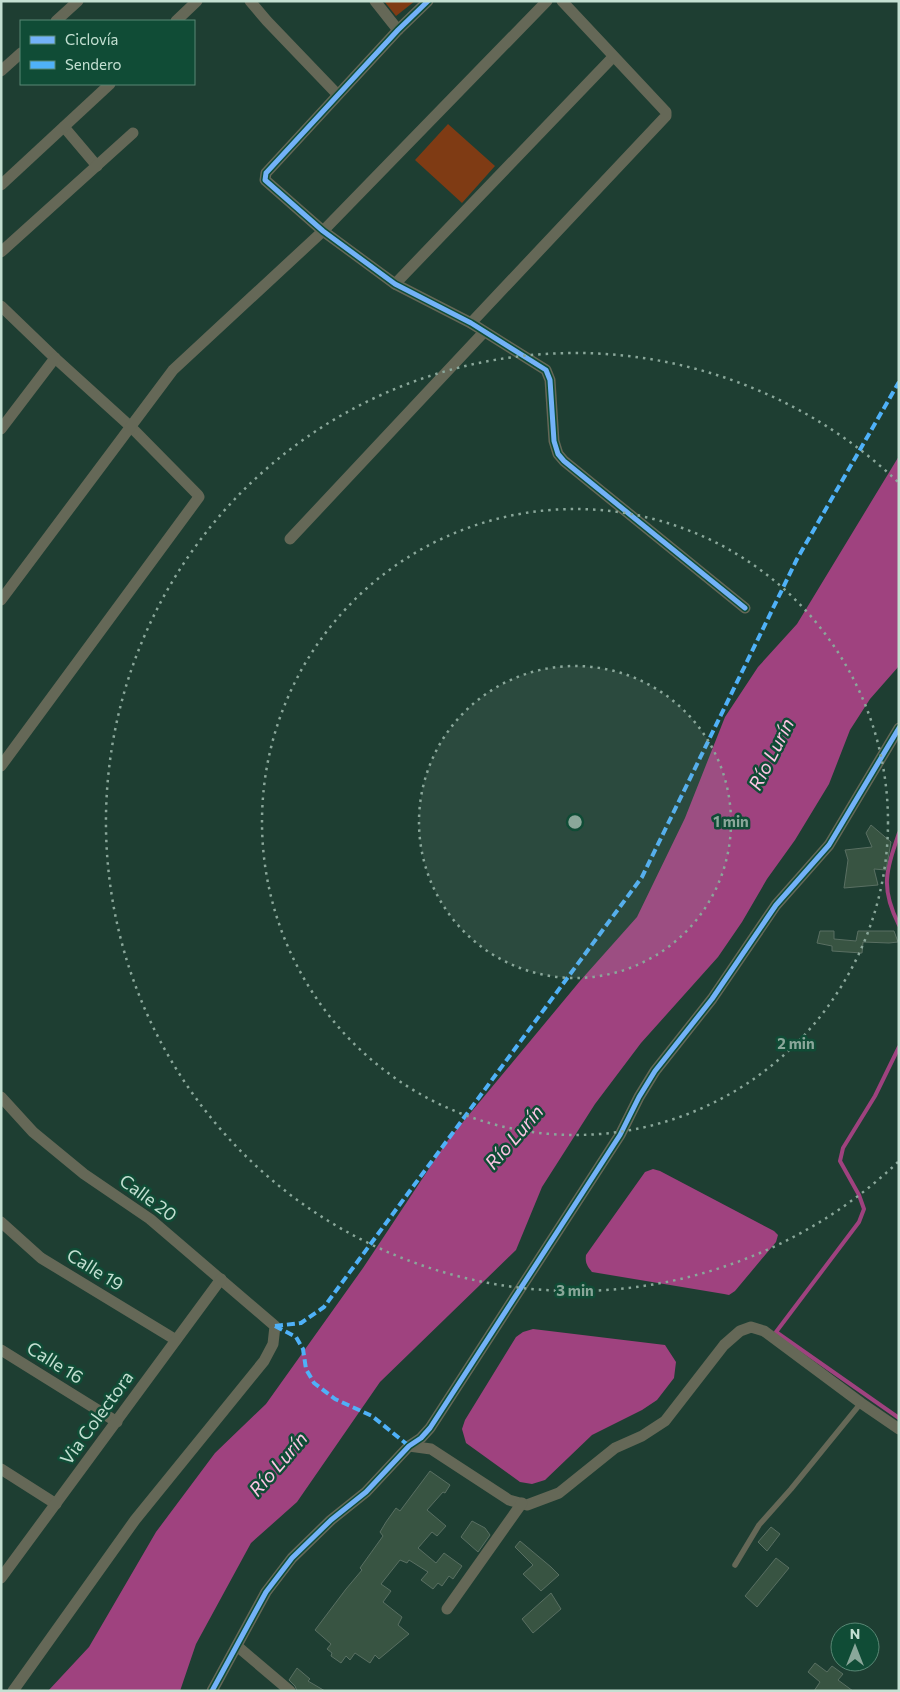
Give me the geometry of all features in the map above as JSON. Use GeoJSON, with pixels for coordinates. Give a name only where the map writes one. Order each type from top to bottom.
{"type":"FeatureCollection","features":[{"type":"Feature","properties":{"kind":"street"},"geometry":{"type":"LineString","coordinates":[[57,20],[78,1]]}},
{"type":"Feature","properties":{"kind":"street"},"geometry":{"type":"LineString","coordinates":[[177,20],[197,1]]}},
{"type":"Feature","properties":{"kind":"street"},"geometry":{"type":"LineString","coordinates":[[250,1],[338,94]]}},
{"type":"Feature","properties":{"kind":"street"},"geometry":{"type":"LineString","coordinates":[[375,1],[398,30]]}},
{"type":"Feature","properties":{"kind":"street"},"geometry":{"type":"LineString","coordinates":[[428,1],[398,30],[266,173],[264,178],[266,182],[323,231],[395,284],[471,323],[546,370],[549,374],[554,441],[558,454],[564,461],[745,608]]}},
{"type":"Feature","properties":{"kind":"street"},"geometry":{"type":"LineString","coordinates":[[1,600],[173,370],[323,231],[547,1]]}},
{"type":"Feature","properties":{"kind":"street"},"geometry":{"type":"LineString","coordinates":[[471,323],[666,116],[666,112],[562,1]]}},
{"type":"Feature","properties":{"kind":"street"},"geometry":{"type":"LineString","coordinates":[[1,71],[20,54]]}},
{"type":"Feature","properties":{"kind":"street"},"geometry":{"type":"LineString","coordinates":[[395,284],[614,57]]}},
{"type":"Feature","properties":{"kind":"street"},"geometry":{"type":"LineString","coordinates":[[1,185],[109,85]]}},
{"type":"Feature","properties":{"kind":"street"},"geometry":{"type":"LineString","coordinates":[[64,127],[97,166]]}},
{"type":"Feature","properties":{"kind":"street"},"geometry":{"type":"LineString","coordinates":[[1,252],[133,133]]}},
{"type":"Feature","properties":{"kind":"street"},"geometry":{"type":"LineString","coordinates":[[1,306],[131,427],[198,495],[198,500],[1,766]]}},
{"type":"Feature","properties":{"kind":"street"},"geometry":{"type":"LineString","coordinates":[[290,539],[484,332]]}},
{"type":"Feature","properties":{"kind":"street"},"geometry":{"type":"LineString","coordinates":[[1,429],[55,358]]}},
{"type":"Feature","properties":{"kind":"street"},"geometry":{"type":"LineString","coordinates":[[212,1691],[266,1592],[292,1558],[331,1520],[366,1492],[409,1446],[421,1438],[430,1428],[620,1136],[639,1096],[655,1071],[712,999],[776,905],[829,845],[899,728]]}},
{"type":"Feature","properties":{"kind":"street","name":"Calle 20"},"geometry":{"type":"LineString","coordinates":[[1,1097],[33,1132],[47,1144],[84,1174],[150,1219],[275,1326],[273,1344],[264,1361],[135,1520],[13,1691]]}},
{"type":"Feature","properties":{"kind":"street","name":"Calle 19"},"geometry":{"type":"LineString","coordinates":[[1,1222],[41,1258],[176,1340]]}},
{"type":"Feature","properties":{"kind":"street","name":"Via Colectora"},"geometry":{"type":"LineString","coordinates":[[1,1578],[222,1279]]}},
{"type":"Feature","properties":{"kind":"street"},"geometry":{"type":"LineString","coordinates":[[409,1446],[431,1449],[509,1500],[527,1505],[559,1493],[615,1448],[642,1436],[665,1421],[724,1345],[740,1331],[751,1327],[764,1331],[860,1403],[899,1428]]}},
{"type":"Feature","properties":{"kind":"street","name":"Calle 16"},"geometry":{"type":"LineString","coordinates":[[1,1350],[117,1422]]}},
{"type":"Feature","properties":{"kind":"street"},"geometry":{"type":"LineString","coordinates":[[1,1469],[56,1504]]}},
{"type":"Feature","properties":{"kind":"street"},"geometry":{"type":"LineString","coordinates":[[447,1609],[522,1503]]}},
{"type":"Feature","properties":{"kind":"street"},"geometry":{"type":"LineString","coordinates":[[237,1646],[290,1691]]}},
{"type":"Feature","properties":{"kind":"lane"},"geometry":{"type":"LineString","coordinates":[[735,1565],[759,1525],[791,1489],[860,1403]]}},
{"type":"Feature","properties":{"kind":"shaded area"},"geometry":{"type":"Polygon","coordinates":[[[384,1],[415,1],[396,16],[384,1]]]}},
{"type":"Feature","properties":{"kind":"shaded area"},"geometry":{"type":"Polygon","coordinates":[[[448,124],[495,166],[462,203],[415,160],[448,124]]]}},
{"type":"Feature","properties":{"kind":"water","name":"Río Lurín"},"geometry":{"type":"Polygon","coordinates":[[[899,456],[899,666],[870,699],[850,730],[829,784],[795,840],[767,879],[742,922],[718,957],[641,1043],[595,1104],[542,1187],[516,1250],[380,1382],[297,1502],[251,1543],[196,1644],[180,1691],[48,1691],[89,1647],[156,1532],[215,1453],[266,1404],[363,1268],[448,1140],[580,981],[637,917],[685,818],[725,717],[758,667],[797,624],[899,456]]]}},
{"type":"Feature","properties":{"kind":"water"},"geometry":{"type":"Polygon","coordinates":[[[653,1169],[774,1231],[778,1235],[776,1242],[735,1291],[729,1295],[592,1272],[588,1266],[586,1255],[645,1172],[653,1169]]]}},
{"type":"Feature","properties":{"kind":"water"},"geometry":{"type":"Polygon","coordinates":[[[533,1329],[665,1345],[676,1362],[674,1378],[657,1400],[642,1410],[592,1435],[545,1480],[532,1484],[520,1482],[466,1443],[462,1429],[465,1420],[516,1337],[523,1332],[533,1329]]]}},
{"type":"Feature","properties":{"kind":"building"},"geometry":{"type":"Polygon","coordinates":[[[871,825],[891,842],[886,870],[874,869],[878,885],[844,888],[848,860],[845,850],[872,847],[866,833],[871,825]]]}},
{"type":"Feature","properties":{"kind":"building"},"geometry":{"type":"Polygon","coordinates":[[[820,931],[834,931],[834,939],[856,941],[858,931],[894,931],[898,942],[863,942],[862,953],[832,951],[832,946],[817,943],[820,931]]]}},
{"type":"Feature","properties":{"kind":"building"},"geometry":{"type":"Polygon","coordinates":[[[430,1471],[450,1485],[445,1493],[443,1492],[427,1510],[446,1526],[437,1536],[432,1532],[418,1548],[436,1563],[444,1553],[462,1566],[453,1579],[449,1576],[442,1586],[438,1583],[433,1589],[421,1580],[428,1572],[409,1560],[407,1563],[400,1560],[381,1584],[391,1591],[383,1602],[402,1617],[398,1625],[409,1634],[379,1659],[375,1655],[370,1663],[355,1653],[350,1660],[346,1656],[341,1663],[331,1656],[332,1653],[327,1649],[331,1644],[315,1630],[362,1570],[360,1568],[383,1536],[380,1532],[396,1508],[400,1511],[430,1471]]]}},
{"type":"Feature","properties":{"kind":"building"},"geometry":{"type":"Polygon","coordinates":[[[472,1521],[485,1528],[490,1535],[478,1552],[461,1537],[472,1521]]]}},
{"type":"Feature","properties":{"kind":"building"},"geometry":{"type":"Polygon","coordinates":[[[771,1527],[780,1534],[767,1551],[758,1542],[771,1527]]]}},
{"type":"Feature","properties":{"kind":"building"},"geometry":{"type":"Polygon","coordinates":[[[520,1541],[559,1575],[541,1591],[523,1574],[533,1565],[515,1547],[520,1541]]]}},
{"type":"Feature","properties":{"kind":"building"},"geometry":{"type":"Polygon","coordinates":[[[776,1558],[789,1568],[757,1607],[745,1596],[776,1558]]]}},
{"type":"Feature","properties":{"kind":"building"},"geometry":{"type":"Polygon","coordinates":[[[551,1593],[561,1609],[533,1633],[522,1619],[551,1593]]]}},
{"type":"Feature","properties":{"kind":"building"},"geometry":{"type":"Polygon","coordinates":[[[815,1663],[827,1672],[830,1668],[830,1672],[840,1672],[843,1674],[838,1680],[853,1691],[814,1691],[820,1682],[808,1672],[815,1663]]]}},
{"type":"Feature","properties":{"kind":"building"},"geometry":{"type":"Polygon","coordinates":[[[297,1668],[310,1679],[308,1681],[325,1691],[297,1691],[289,1680],[297,1668]]]}},
{"type":"Feature","properties":{"kind":"waterway"},"geometry":{"type":"LineString","coordinates":[[899,833],[888,869],[887,879],[889,900],[899,925]]}},
{"type":"Feature","properties":{"kind":"waterway"},"geometry":{"type":"LineString","coordinates":[[899,1047],[875,1096],[843,1148],[840,1161],[859,1195],[864,1209],[859,1222],[776,1332],[899,1418]]}},
{"type":"Feature","properties":{"kind":"marked path"},"geometry":{"type":"LineString","coordinates":[[275,1326],[301,1323],[324,1307],[642,877],[797,559],[899,382]]}},
{"type":"Feature","properties":{"kind":"marked path"},"geometry":{"type":"LineString","coordinates":[[275,1326],[296,1337],[303,1349],[306,1369],[314,1383],[335,1399],[372,1416],[409,1446]]}},
{"type":"Feature","properties":{"kind":"cycle path"},"geometry":{"type":"LineString","coordinates":[[428,1],[398,30],[266,173],[265,180],[323,231],[395,284],[471,323],[546,370],[550,380],[554,441],[558,454],[564,461],[745,608]]}},
{"type":"Feature","properties":{"kind":"cycle path"},"geometry":{"type":"LineString","coordinates":[[212,1691],[266,1592],[292,1558],[331,1520],[366,1492],[409,1446],[421,1438],[430,1428],[620,1135],[639,1097],[655,1071],[712,999],[776,905],[829,845],[899,728]]}}]}
